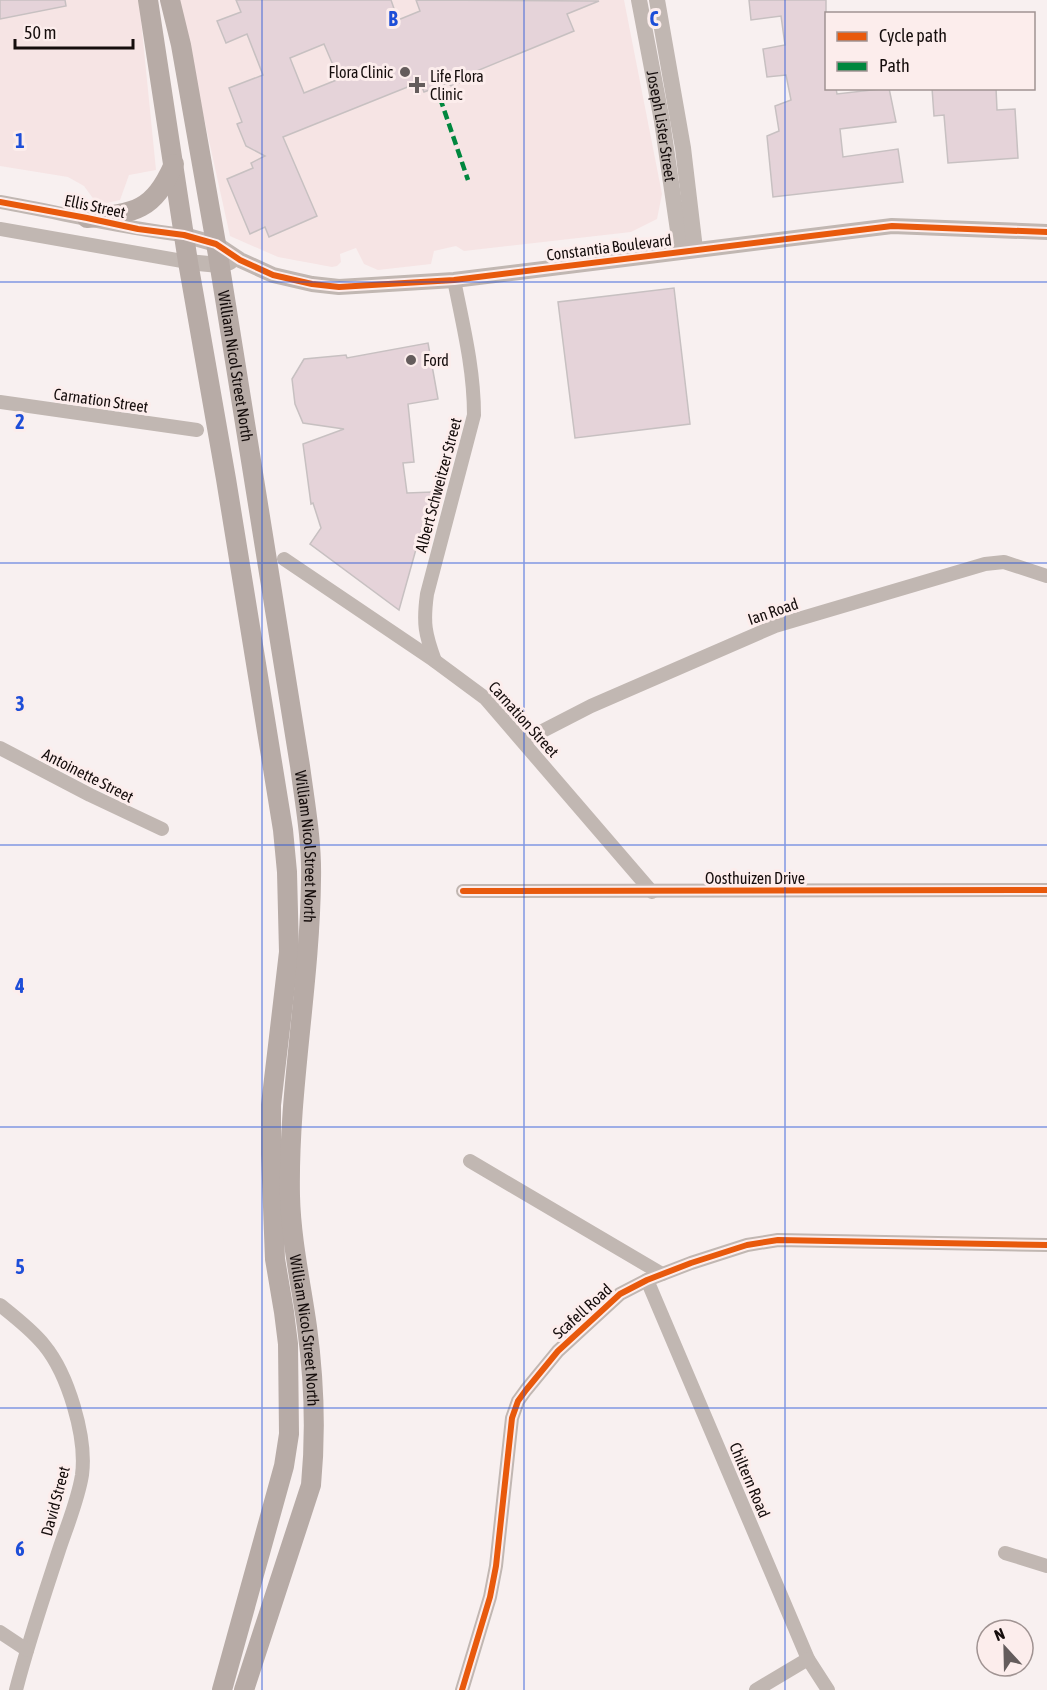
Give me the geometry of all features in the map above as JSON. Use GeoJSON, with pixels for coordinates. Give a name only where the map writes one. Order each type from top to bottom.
{"type":"FeatureCollection","features":[{"type":"Feature","properties":{"kind":"main road","name":"William Nicol Street North"},"geometry":{"type":"LineString","coordinates":[[148,0],[188,262],[276,779],[283,830],[288,918],[289,952],[271,1105],[275,1259],[285,1311],[288,1344],[288,1434],[284,1466],[222,1690]]}},
{"type":"Feature","properties":{"kind":"main road","name":"William Nicol Street North"},"geometry":{"type":"LineString","coordinates":[[171,0],[216,244],[300,766],[308,822],[312,878],[309,944],[291,1125],[290,1198],[314,1394],[314,1455],[311,1485],[244,1690]]}},
{"type":"Feature","properties":{"kind":"main road"},"geometry":{"type":"LineString","coordinates":[[87,218],[126,213],[148,203],[165,185],[174,164]]}},
{"type":"Feature","properties":{"kind":"street","name":"Joseph Lister Street"},"geometry":{"type":"LineString","coordinates":[[639,0],[688,250]]}},
{"type":"Feature","properties":{"kind":"street","name":"Joseph Lister Street"},"geometry":{"type":"LineString","coordinates":[[657,0],[681,138],[688,250]]}},
{"type":"Feature","properties":{"kind":"street","name":"Ellis Street"},"geometry":{"type":"LineString","coordinates":[[0,202],[138,229],[184,235]]}},
{"type":"Feature","properties":{"kind":"street","name":"Constantia Boulevard"},"geometry":{"type":"LineString","coordinates":[[184,235],[216,244],[240,260],[273,275],[312,284],[339,287],[454,280],[892,226],[1047,232]]}},
{"type":"Feature","properties":{"kind":"street"},"geometry":{"type":"LineString","coordinates":[[0,229],[188,262],[219,265],[240,260]]}},
{"type":"Feature","properties":{"kind":"street","name":"Albert Schweitzer Street"},"geometry":{"type":"LineString","coordinates":[[435,661],[425,632],[424,614],[427,594],[474,415],[474,394],[467,344],[454,280]]}},
{"type":"Feature","properties":{"kind":"street","name":"Carnation Street"},"geometry":{"type":"LineString","coordinates":[[0,402],[197,430]]}},
{"type":"Feature","properties":{"kind":"street","name":"Carnation Street"},"geometry":{"type":"LineString","coordinates":[[284,559],[435,661],[485,698],[652,892]]}},
{"type":"Feature","properties":{"kind":"street","name":"Ian Road"},"geometry":{"type":"LineString","coordinates":[[523,741],[565,718],[740,640],[822,611],[985,564],[1004,562],[1047,576]]}},
{"type":"Feature","properties":{"kind":"street","name":"Antoinette Street"},"geometry":{"type":"LineString","coordinates":[[0,748],[162,829]]}},
{"type":"Feature","properties":{"kind":"street","name":"Oosthuizen Drive"},"geometry":{"type":"LineString","coordinates":[[463,891],[1047,890]]}},
{"type":"Feature","properties":{"kind":"street"},"geometry":{"type":"LineString","coordinates":[[470,1161],[662,1274]]}},
{"type":"Feature","properties":{"kind":"street","name":"Scafell Road"},"geometry":{"type":"LineString","coordinates":[[462,1690],[490,1597],[496,1566],[510,1430],[518,1401],[537,1374],[587,1323],[620,1294],[662,1274],[747,1245],[778,1240],[1047,1245]]}},
{"type":"Feature","properties":{"kind":"street","name":"Chiltern Road"},"geometry":{"type":"LineString","coordinates":[[647,1280],[808,1659],[828,1690]]}},
{"type":"Feature","properties":{"kind":"street","name":"David Street"},"geometry":{"type":"LineString","coordinates":[[0,1305],[24,1324],[45,1346],[65,1381],[80,1432],[82,1455],[82,1475],[71,1515],[16,1690]]}},
{"type":"Feature","properties":{"kind":"street"},"geometry":{"type":"LineString","coordinates":[[1005,1553],[1047,1566]]}},
{"type":"Feature","properties":{"kind":"street"},"geometry":{"type":"LineString","coordinates":[[0,1632],[27,1650]]}},
{"type":"Feature","properties":{"kind":"street"},"geometry":{"type":"LineString","coordinates":[[756,1690],[808,1659]]}},
{"type":"Feature","properties":{"kind":"shaded area"},"geometry":{"type":"Polygon","coordinates":[[[0,0],[139,0],[156,170],[129,175],[120,200],[98,205],[84,186],[68,177],[0,166],[0,0]]]}},
{"type":"Feature","properties":{"kind":"shaded area"},"geometry":{"type":"Polygon","coordinates":[[[178,0],[624,0],[662,194],[657,219],[631,232],[464,251],[456,246],[434,251],[431,264],[378,270],[364,264],[356,248],[340,254],[341,262],[332,267],[278,257],[230,236],[178,0]],[[291,155],[267,165],[263,157],[251,163],[253,168],[250,234],[265,227],[269,237],[317,216],[291,155]]]}},
{"type":"Feature","properties":{"kind":"building"},"geometry":{"type":"Polygon","coordinates":[[[0,0],[65,0],[66,6],[0,19],[0,0]]]}},
{"type":"Feature","properties":{"kind":"building","name":"Flora Clinic"},"geometry":{"type":"Polygon","coordinates":[[[236,0],[391,0],[398,20],[420,11],[416,0],[599,1],[567,14],[574,31],[462,77],[462,82],[451,86],[448,83],[424,92],[420,82],[283,137],[317,216],[269,237],[265,227],[250,234],[227,179],[253,168],[251,163],[265,156],[246,146],[237,124],[242,122],[229,88],[263,75],[247,34],[226,43],[217,21],[241,12],[236,0]],[[324,44],[290,58],[304,93],[339,79],[324,44]]]}},
{"type":"Feature","properties":{"kind":"building"},"geometry":{"type":"Polygon","coordinates":[[[749,0],[826,0],[825,90],[836,90],[837,94],[889,90],[896,122],[840,129],[843,157],[898,149],[903,182],[773,197],[767,136],[779,131],[775,106],[791,100],[786,75],[767,77],[763,49],[785,45],[781,16],[751,20],[749,0]]]}},
{"type":"Feature","properties":{"kind":"building"},"geometry":{"type":"Polygon","coordinates":[[[932,90],[996,90],[997,110],[1015,109],[1018,158],[948,163],[944,115],[934,116],[932,90]]]}},
{"type":"Feature","properties":{"kind":"building"},"geometry":{"type":"Polygon","coordinates":[[[674,288],[690,424],[575,438],[558,302],[674,288]]]}},
{"type":"Feature","properties":{"kind":"building"},"geometry":{"type":"Polygon","coordinates":[[[428,343],[438,399],[408,404],[414,462],[403,463],[407,493],[432,492],[399,610],[310,544],[321,528],[313,503],[311,504],[303,444],[344,429],[303,423],[295,404],[292,379],[304,359],[346,355],[347,358],[428,343]]]}},
{"type":"Feature","properties":{"kind":"marked path"},"geometry":{"type":"LineString","coordinates":[[440,98],[468,180]]}},
{"type":"Feature","properties":{"kind":"cycle path"},"geometry":{"type":"LineString","coordinates":[[0,202],[138,229],[184,235],[216,244],[240,260],[273,275],[312,284],[339,287],[454,280],[892,226],[1047,232]]}},
{"type":"Feature","properties":{"kind":"cycle path"},"geometry":{"type":"LineString","coordinates":[[463,891],[1047,890]]}},
{"type":"Feature","properties":{"kind":"cycle path"},"geometry":{"type":"LineString","coordinates":[[462,1690],[490,1597],[496,1566],[512,1418],[518,1401],[558,1351],[620,1294],[647,1280],[691,1263],[747,1245],[778,1240],[1047,1245]]}},
{"type":"Feature","properties":{"kind":"place","name":"Flora Clinic"},"geometry":{"type":"Point","coordinates":[405,72]}},
{"type":"Feature","properties":{"kind":"place","name":"Life Flora Clinic"},"geometry":{"type":"Point","coordinates":[417,85]}},
{"type":"Feature","properties":{"kind":"place","name":"Ford"},"geometry":{"type":"Point","coordinates":[411,360]}}]}
